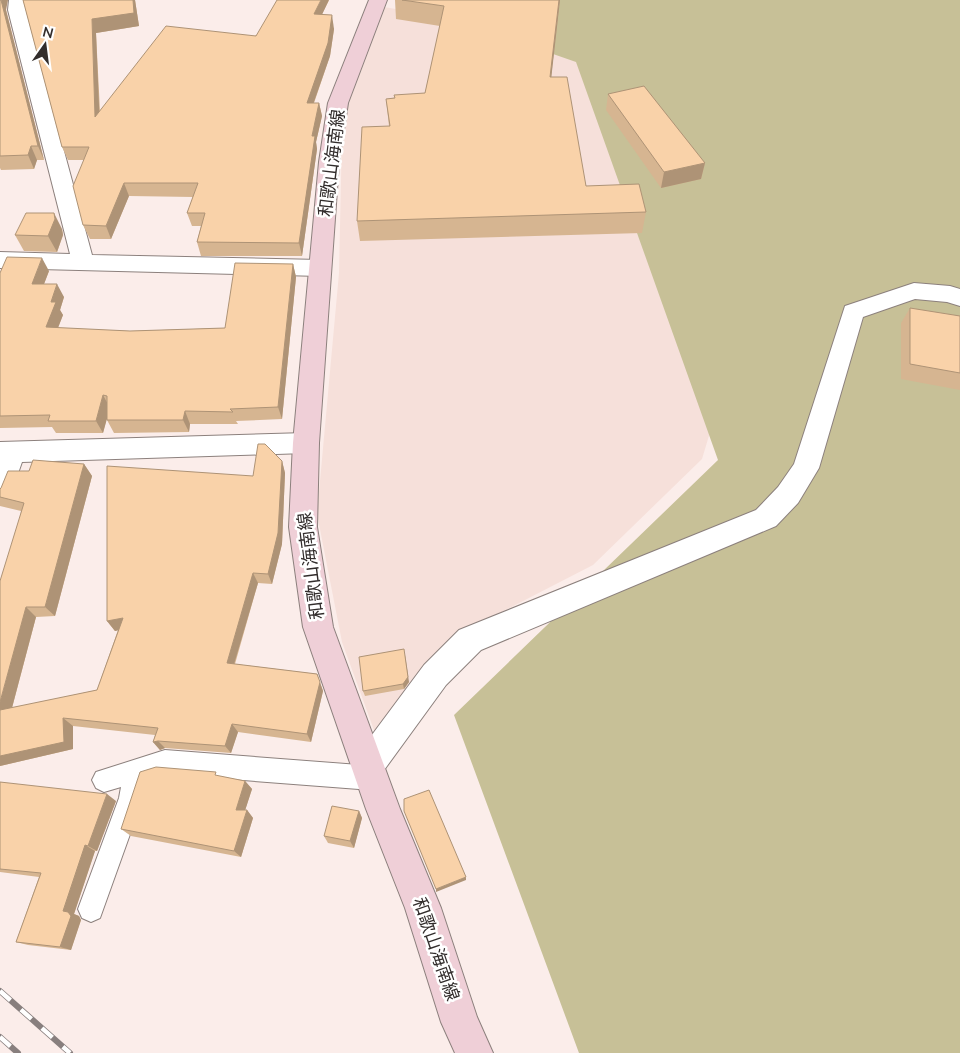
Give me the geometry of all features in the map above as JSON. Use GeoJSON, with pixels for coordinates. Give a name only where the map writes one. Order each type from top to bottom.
{"type":"FeatureCollection","features":[{"type":"Feature","properties":{"kind":"main road","name":"和歌山海南線"},"geometry":{"type":"LineString","coordinates":[[378,0],[338,103],[330,162],[320,268],[306,443],[303,527],[318,627],[370,772],[424,908],[460,1022],[474,1053]]}},
{"type":"Feature","properties":{"kind":"street"},"geometry":{"type":"LineString","coordinates":[[18,0],[17,10],[83,262]]}},
{"type":"Feature","properties":{"kind":"street"},"geometry":{"type":"LineString","coordinates":[[0,260],[320,268]]}},
{"type":"Feature","properties":{"kind":"street"},"geometry":{"type":"LineString","coordinates":[[370,772],[435,675],[470,640],[766,518],[788,495],[806,468],[853,312],[914,291],[950,294],[960,298]]}},
{"type":"Feature","properties":{"kind":"street"},"geometry":{"type":"LineString","coordinates":[[0,491],[6,452],[306,443]]}},
{"type":"Feature","properties":{"kind":"lane"},"geometry":{"type":"LineString","coordinates":[[104,780],[165,762],[370,772]]}},
{"type":"Feature","properties":{"kind":"lane"},"geometry":{"type":"LineString","coordinates":[[91,909],[131,798],[136,771]]}},
{"type":"Feature","properties":{"kind":"shaded area"},"geometry":{"type":"Polygon","coordinates":[[[533,0],[960,0],[960,1053],[579,1053],[454,715],[718,460],[576,62],[533,47],[533,0]]]}},
{"type":"Feature","properties":{"kind":"shaded area"},"geometry":{"type":"Polygon","coordinates":[[[384,7],[518,30],[563,45],[613,104],[726,379],[702,459],[593,565],[484,621],[375,733],[342,642],[317,514],[339,273],[342,134],[351,90],[384,7]]]}},
{"type":"Feature","properties":{"kind":"building"},"geometry":{"type":"Polygon","coordinates":[[[0,0],[38,146],[31,146],[28,155],[0,156],[0,0]]]}},
{"type":"Feature","properties":{"kind":"building"},"geometry":{"type":"Polygon","coordinates":[[[23,0],[133,0],[134,13],[92,19],[95,117],[166,26],[256,36],[277,0],[321,0],[314,14],[332,15],[328,43],[307,103],[319,103],[312,136],[315,136],[299,243],[197,242],[205,213],[187,213],[198,183],[124,183],[106,226],[83,225],[73,186],[89,147],[62,147],[23,0]]]}},
{"type":"Feature","properties":{"kind":"building"},"geometry":{"type":"Polygon","coordinates":[[[402,0],[559,0],[550,77],[567,77],[586,186],[639,184],[646,212],[357,221],[362,127],[390,126],[386,99],[395,98],[394,95],[425,93],[444,6],[402,0]]]}},
{"type":"Feature","properties":{"kind":"building"},"geometry":{"type":"Polygon","coordinates":[[[644,86],[705,163],[664,172],[608,94],[644,86]]]}},
{"type":"Feature","properties":{"kind":"building"},"geometry":{"type":"Polygon","coordinates":[[[26,213],[54,213],[55,219],[48,236],[15,235],[26,213]]]}},
{"type":"Feature","properties":{"kind":"building"},"geometry":{"type":"Polygon","coordinates":[[[7,257],[42,258],[32,284],[57,284],[51,302],[56,302],[46,327],[130,331],[225,328],[235,263],[293,264],[278,407],[230,409],[233,412],[185,411],[183,420],[107,420],[107,396],[103,395],[96,421],[48,421],[50,415],[0,416],[0,273],[7,257]]]}},
{"type":"Feature","properties":{"kind":"building"},"geometry":{"type":"Polygon","coordinates":[[[910,308],[960,316],[960,373],[910,364],[910,308]]]}},
{"type":"Feature","properties":{"kind":"building"},"geometry":{"type":"Polygon","coordinates":[[[258,444],[265,444],[282,461],[278,533],[268,574],[253,573],[227,663],[317,674],[320,682],[307,734],[232,724],[225,746],[153,742],[158,728],[63,718],[64,742],[0,756],[0,710],[97,690],[123,618],[107,621],[107,466],[253,476],[258,444]]]}},
{"type":"Feature","properties":{"kind":"building"},"geometry":{"type":"Polygon","coordinates":[[[33,460],[84,464],[45,607],[26,607],[0,702],[0,581],[24,503],[0,497],[0,489],[8,471],[29,471],[33,460]]]}},
{"type":"Feature","properties":{"kind":"building"},"geometry":{"type":"Polygon","coordinates":[[[404,649],[408,677],[403,684],[363,691],[359,657],[404,649]]]}},
{"type":"Feature","properties":{"kind":"building"},"geometry":{"type":"Polygon","coordinates":[[[156,767],[216,772],[215,775],[245,781],[236,810],[247,810],[234,851],[121,829],[140,772],[156,767]]]}},
{"type":"Feature","properties":{"kind":"building"},"geometry":{"type":"Polygon","coordinates":[[[0,782],[107,794],[88,846],[85,845],[63,911],[68,912],[71,916],[60,947],[16,942],[41,873],[0,869],[0,782]]]}},
{"type":"Feature","properties":{"kind":"building"},"geometry":{"type":"Polygon","coordinates":[[[429,790],[466,877],[436,889],[404,811],[404,799],[429,790]]]}},
{"type":"Feature","properties":{"kind":"building"},"geometry":{"type":"Polygon","coordinates":[[[332,806],[359,811],[350,841],[324,836],[332,806]]]}},
{"type":"Feature","properties":{"kind":"railway"},"geometry":{"type":"LineString","coordinates":[[0,991],[70,1053]]}},
{"type":"Feature","properties":{"kind":"railway"},"geometry":{"type":"LineString","coordinates":[[0,1037],[18,1053]]}}]}
